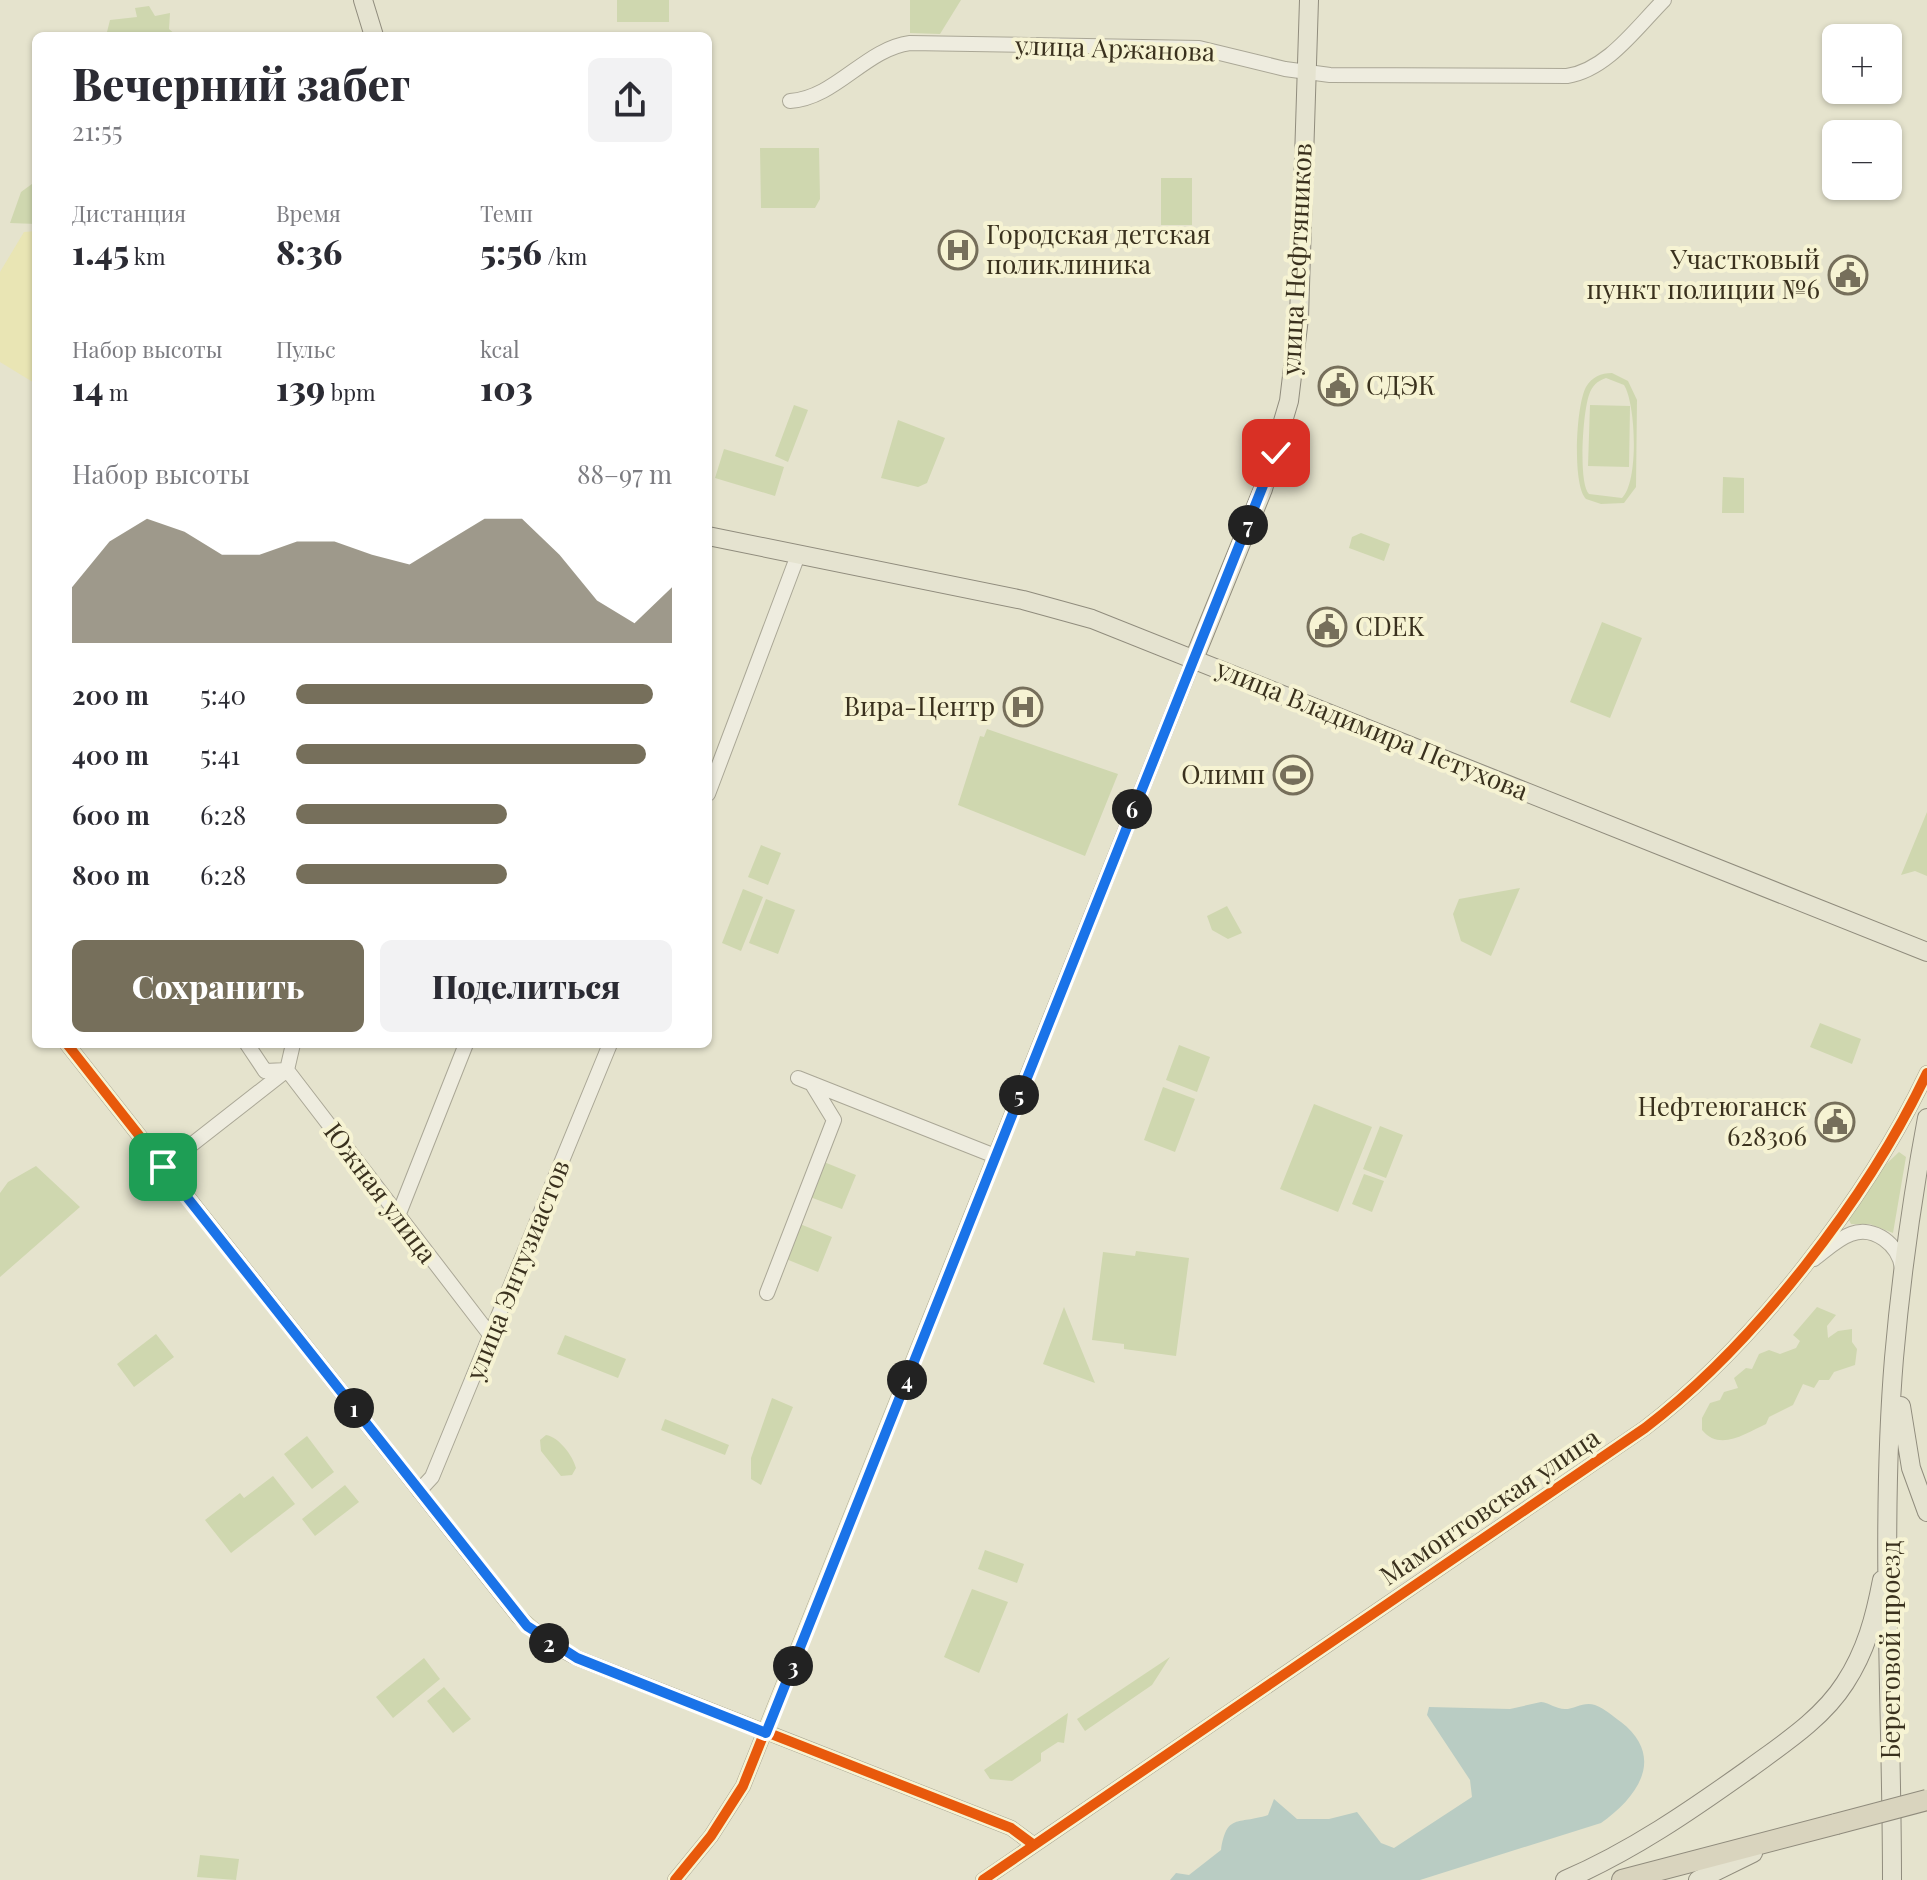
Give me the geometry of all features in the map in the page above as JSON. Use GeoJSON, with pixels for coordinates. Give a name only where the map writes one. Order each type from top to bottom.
{"type":"FeatureCollection","features":[{"type":"Feature","properties":{"kind":"highway"},"geometry":{"type":"LineString","coordinates":[[1622,1880],[1927,1800]]}},
{"type":"Feature","properties":{"kind":"main road"},"geometry":{"type":"LineString","coordinates":[[363,0],[373,32]]}},
{"type":"Feature","properties":{"kind":"main road","name":"улица Нефтяников"},"geometry":{"type":"LineString","coordinates":[[1194,659],[1263,489],[1289,401],[1299,318],[1309,0]]}},
{"type":"Feature","properties":{"kind":"main road","name":"улица Владимира Петухова"},"geometry":{"type":"LineString","coordinates":[[712,537],[1052,607],[1194,659],[1927,952]]}},
{"type":"Feature","properties":{"kind":"main road"},"geometry":{"type":"LineString","coordinates":[[1927,1118],[1923,1165],[1902,1276],[1894,1361],[1911,1468],[1927,1512]]}},
{"type":"Feature","properties":{"kind":"main road","name":"Береговой проезд"},"geometry":{"type":"LineString","coordinates":[[1894,1361],[1890,1538],[1892,1840],[1895,1880]]}},
{"type":"Feature","properties":{"kind":"main road"},"geometry":{"type":"LineString","coordinates":[[1565,1880],[1653,1836],[1789,1740],[1819,1714],[1844,1686],[1860,1658],[1874,1622],[1890,1538]]}},
{"type":"Feature","properties":{"kind":"main road"},"geometry":{"type":"LineString","coordinates":[[1698,1880],[1731,1862],[1803,1833]]}},
{"type":"Feature","properties":{"kind":"street","name":"улица Аржанова"},"geometry":{"type":"LineString","coordinates":[[790,101],[818,94],[890,48],[910,43],[1199,48],[1305,72],[1526,78],[1578,75],[1605,58],[1664,0]]}},
{"type":"Feature","properties":{"kind":"street"},"geometry":{"type":"LineString","coordinates":[[712,783],[798,555]]}},
{"type":"Feature","properties":{"kind":"street","name":"улица Нефтяников"},"geometry":{"type":"LineString","coordinates":[[675,1880],[711,1836],[743,1786],[766,1733],[1194,659]]}},
{"type":"Feature","properties":{"kind":"street"},"geometry":{"type":"LineString","coordinates":[[70,1048],[519,1617],[549,1643],[577,1658],[1011,1828],[1034,1845]]}},
{"type":"Feature","properties":{"kind":"street"},"geometry":{"type":"LineString","coordinates":[[250,1048],[265,1071],[287,1070]]}},
{"type":"Feature","properties":{"kind":"street"},"geometry":{"type":"LineString","coordinates":[[163,1167],[287,1070],[292,1048]]}},
{"type":"Feature","properties":{"kind":"street"},"geometry":{"type":"LineString","coordinates":[[398,1216],[464,1048]]}},
{"type":"Feature","properties":{"kind":"street","name":"улица Энтузиастов"},"geometry":{"type":"LineString","coordinates":[[419,1491],[432,1477],[608,1048]]}},
{"type":"Feature","properties":{"kind":"street","name":"Южная улица"},"geometry":{"type":"LineString","coordinates":[[287,1070],[491,1336]]}},
{"type":"Feature","properties":{"kind":"street","name":"Мамонтовская улица"},"geometry":{"type":"LineString","coordinates":[[983,1880],[1645,1428],[1700,1381],[1801,1269],[1894,1133],[1927,1073]]}},
{"type":"Feature","properties":{"kind":"street"},"geometry":{"type":"LineString","coordinates":[[767,1293],[834,1120],[805,1081],[995,1156]]}},
{"type":"Feature","properties":{"kind":"street"},"geometry":{"type":"LineString","coordinates":[[1801,1269],[1839,1241],[1860,1232],[1878,1236],[1896,1250],[1902,1276]]}},
{"type":"Feature","properties":{"kind":"green space"},"geometry":{"type":"Polygon","coordinates":[[[617,0],[669,0],[669,22],[617,22],[617,0]]]}},
{"type":"Feature","properties":{"kind":"green space"},"geometry":{"type":"Polygon","coordinates":[[[910,0],[961,0],[940,34],[910,33],[910,0]]]}},
{"type":"Feature","properties":{"kind":"green space"},"geometry":{"type":"Polygon","coordinates":[[[149,6],[155,16],[170,13],[169,29],[172,32],[107,32],[110,20],[137,17],[135,8],[149,6]]]}},
{"type":"Feature","properties":{"kind":"green space"},"geometry":{"type":"Polygon","coordinates":[[[760,148],[819,148],[820,199],[815,208],[761,208],[760,148]]]}},
{"type":"Feature","properties":{"kind":"green space"},"geometry":{"type":"Polygon","coordinates":[[[1161,178],[1192,178],[1192,225],[1161,225],[1161,178]]]}},
{"type":"Feature","properties":{"kind":"green space"},"geometry":{"type":"Polygon","coordinates":[[[32,184],[32,224],[10,223],[21,192],[32,184]]]}},
{"type":"Feature","properties":{"kind":"green space"},"geometry":{"type":"Polygon","coordinates":[[[1612,373],[1628,381],[1637,400],[1636,487],[1624,503],[1601,504],[1586,499],[1582,491],[1577,462],[1578,427],[1586,387],[1594,378],[1612,373]],[[1606,378],[1595,384],[1589,395],[1583,430],[1583,462],[1589,494],[1622,498],[1627,489],[1634,443],[1631,408],[1624,385],[1606,378]]]}},
{"type":"Feature","properties":{"kind":"green space"},"geometry":{"type":"Polygon","coordinates":[[[794,405],[808,410],[788,462],[775,456],[794,405]]]}},
{"type":"Feature","properties":{"kind":"green space"},"geometry":{"type":"Polygon","coordinates":[[[1590,405],[1630,406],[1629,467],[1588,466],[1590,405]]]}},
{"type":"Feature","properties":{"kind":"green space"},"geometry":{"type":"Polygon","coordinates":[[[898,420],[945,438],[927,483],[918,487],[881,478],[898,420]]]}},
{"type":"Feature","properties":{"kind":"green space"},"geometry":{"type":"Polygon","coordinates":[[[724,449],[784,467],[775,496],[715,478],[724,449]]]}},
{"type":"Feature","properties":{"kind":"green space"},"geometry":{"type":"Polygon","coordinates":[[[1723,477],[1744,478],[1744,513],[1722,513],[1723,477]]]}},
{"type":"Feature","properties":{"kind":"green space"},"geometry":{"type":"Polygon","coordinates":[[[1361,533],[1390,544],[1384,561],[1349,548],[1352,537],[1361,533]]]}},
{"type":"Feature","properties":{"kind":"green space"},"geometry":{"type":"Polygon","coordinates":[[[1602,622],[1642,638],[1610,718],[1570,702],[1602,622]]]}},
{"type":"Feature","properties":{"kind":"green space"},"geometry":{"type":"Polygon","coordinates":[[[987,729],[1118,774],[1085,856],[958,805],[980,736],[984,737],[987,729]]]}},
{"type":"Feature","properties":{"kind":"green space"},"geometry":{"type":"Polygon","coordinates":[[[1927,812],[1927,876],[1915,871],[1901,875],[1927,812]]]}},
{"type":"Feature","properties":{"kind":"green space"},"geometry":{"type":"Polygon","coordinates":[[[761,845],[781,853],[768,885],[748,877],[761,845]]]}},
{"type":"Feature","properties":{"kind":"green space"},"geometry":{"type":"Polygon","coordinates":[[[1520,888],[1491,956],[1461,941],[1453,914],[1459,899],[1520,888]]]}},
{"type":"Feature","properties":{"kind":"green space"},"geometry":{"type":"Polygon","coordinates":[[[743,889],[763,897],[741,951],[722,943],[743,889]]]}},
{"type":"Feature","properties":{"kind":"green space"},"geometry":{"type":"Polygon","coordinates":[[[766,899],[795,910],[778,954],[749,943],[766,899]]]}},
{"type":"Feature","properties":{"kind":"green space"},"geometry":{"type":"Polygon","coordinates":[[[1227,906],[1242,933],[1228,939],[1212,930],[1207,916],[1227,906]]]}},
{"type":"Feature","properties":{"kind":"green space"},"geometry":{"type":"Polygon","coordinates":[[[1820,1023],[1861,1039],[1852,1064],[1810,1047],[1820,1023]]]}},
{"type":"Feature","properties":{"kind":"green space"},"geometry":{"type":"Polygon","coordinates":[[[1179,1045],[1210,1057],[1197,1092],[1166,1080],[1179,1045]]]}},
{"type":"Feature","properties":{"kind":"green space"},"geometry":{"type":"Polygon","coordinates":[[[1163,1087],[1195,1099],[1175,1152],[1144,1140],[1163,1087]]]}},
{"type":"Feature","properties":{"kind":"green space"},"geometry":{"type":"Polygon","coordinates":[[[1314,1104],[1372,1127],[1338,1212],[1280,1189],[1314,1104]]]}},
{"type":"Feature","properties":{"kind":"green space"},"geometry":{"type":"Polygon","coordinates":[[[1380,1126],[1403,1135],[1386,1178],[1363,1169],[1380,1126]]]}},
{"type":"Feature","properties":{"kind":"green space"},"geometry":{"type":"Polygon","coordinates":[[[1899,1152],[1906,1157],[1893,1233],[1870,1224],[1851,1224],[1848,1218],[1882,1168],[1899,1152]]]}},
{"type":"Feature","properties":{"kind":"green space"},"geometry":{"type":"Polygon","coordinates":[[[824,1162],[856,1175],[842,1209],[810,1197],[824,1162]]]}},
{"type":"Feature","properties":{"kind":"green space"},"geometry":{"type":"Polygon","coordinates":[[[36,1166],[80,1207],[0,1277],[0,1193],[8,1182],[36,1166]]]}},
{"type":"Feature","properties":{"kind":"green space"},"geometry":{"type":"Polygon","coordinates":[[[1364,1174],[1384,1181],[1372,1212],[1352,1204],[1364,1174]]]}},
{"type":"Feature","properties":{"kind":"green space"},"geometry":{"type":"Polygon","coordinates":[[[800,1224],[832,1237],[818,1272],[786,1259],[800,1224]]]}},
{"type":"Feature","properties":{"kind":"green space"},"geometry":{"type":"Polygon","coordinates":[[[1136,1251],[1189,1258],[1176,1356],[1124,1349],[1124,1344],[1092,1340],[1103,1252],[1135,1256],[1136,1251]]]}},
{"type":"Feature","properties":{"kind":"green space"},"geometry":{"type":"Polygon","coordinates":[[[1064,1307],[1095,1383],[1043,1364],[1064,1307]]]}},
{"type":"Feature","properties":{"kind":"green space"},"geometry":{"type":"Polygon","coordinates":[[[1817,1307],[1836,1315],[1827,1326],[1828,1338],[1838,1331],[1852,1329],[1852,1342],[1857,1349],[1855,1365],[1834,1372],[1829,1380],[1819,1380],[1814,1388],[1803,1384],[1793,1405],[1769,1417],[1766,1424],[1750,1432],[1733,1439],[1717,1440],[1702,1430],[1702,1418],[1710,1403],[1720,1400],[1724,1392],[1738,1388],[1734,1378],[1746,1368],[1752,1369],[1759,1354],[1769,1350],[1780,1354],[1796,1348],[1800,1341],[1793,1335],[1817,1307]]]}},
{"type":"Feature","properties":{"kind":"green space"},"geometry":{"type":"Polygon","coordinates":[[[156,1334],[174,1357],[134,1387],[117,1364],[156,1334]]]}},
{"type":"Feature","properties":{"kind":"green space"},"geometry":{"type":"Polygon","coordinates":[[[565,1335],[626,1359],[618,1378],[557,1354],[565,1335]]]}},
{"type":"Feature","properties":{"kind":"green space"},"geometry":{"type":"Polygon","coordinates":[[[772,1398],[793,1407],[761,1485],[751,1479],[751,1458],[772,1398]]]}},
{"type":"Feature","properties":{"kind":"green space"},"geometry":{"type":"Polygon","coordinates":[[[665,1419],[729,1445],[725,1455],[661,1430],[665,1419]]]}},
{"type":"Feature","properties":{"kind":"green space"},"geometry":{"type":"Polygon","coordinates":[[[546,1435],[556,1439],[569,1453],[576,1468],[572,1475],[561,1476],[541,1451],[540,1440],[546,1435]]]}},
{"type":"Feature","properties":{"kind":"green space"},"geometry":{"type":"Polygon","coordinates":[[[307,1436],[334,1472],[312,1489],[284,1454],[307,1436]]]}},
{"type":"Feature","properties":{"kind":"green space"},"geometry":{"type":"Polygon","coordinates":[[[273,1476],[295,1504],[231,1553],[205,1520],[240,1493],[244,1498],[273,1476]]]}},
{"type":"Feature","properties":{"kind":"green space"},"geometry":{"type":"Polygon","coordinates":[[[345,1485],[359,1502],[315,1536],[302,1519],[345,1485]]]}},
{"type":"Feature","properties":{"kind":"green space"},"geometry":{"type":"Polygon","coordinates":[[[985,1550],[1024,1564],[1017,1583],[978,1569],[985,1550]]]}},
{"type":"Feature","properties":{"kind":"green space"},"geometry":{"type":"Polygon","coordinates":[[[972,1589],[1008,1602],[979,1673],[944,1657],[972,1589]]]}},
{"type":"Feature","properties":{"kind":"green space"},"geometry":{"type":"Polygon","coordinates":[[[1170,1657],[1152,1685],[1085,1731],[1077,1719],[1170,1657]]]}},
{"type":"Feature","properties":{"kind":"green space"},"geometry":{"type":"Polygon","coordinates":[[[424,1658],[440,1679],[393,1718],[376,1697],[424,1658]]]}},
{"type":"Feature","properties":{"kind":"green space"},"geometry":{"type":"Polygon","coordinates":[[[444,1687],[471,1719],[453,1733],[427,1701],[444,1687]]]}},
{"type":"Feature","properties":{"kind":"green space"},"geometry":{"type":"Polygon","coordinates":[[[1068,1713],[1064,1743],[1058,1742],[1041,1753],[1041,1761],[1012,1781],[990,1779],[984,1770],[1068,1713]]]}},
{"type":"Feature","properties":{"kind":"green space"},"geometry":{"type":"Polygon","coordinates":[[[200,1855],[239,1859],[236,1880],[197,1877],[200,1855]]]}},
{"type":"Feature","properties":{"kind":"sand"},"geometry":{"type":"Polygon","coordinates":[[[32,231],[32,382],[0,362],[0,272],[24,232],[32,231]]]}},
{"type":"Feature","properties":{"kind":"shaded area"},"geometry":{"type":"Polygon","coordinates":[[[1541,1702],[1565,1709],[1587,1704],[1598,1706],[1635,1735],[1642,1749],[1642,1776],[1635,1789],[1601,1823],[1420,1880],[1170,1880],[1176,1873],[1189,1875],[1221,1850],[1230,1825],[1268,1815],[1274,1799],[1297,1819],[1329,1819],[1357,1812],[1381,1843],[1394,1848],[1472,1797],[1470,1780],[1427,1715],[1429,1707],[1510,1709],[1541,1702]]]}},
{"type":"Feature","properties":{"kind":"cycle path"},"geometry":{"type":"LineString","coordinates":[[675,1880],[711,1836],[743,1786],[1194,659]]}},
{"type":"Feature","properties":{"kind":"cycle path"},"geometry":{"type":"LineString","coordinates":[[70,1048],[519,1617],[549,1643],[577,1658],[1011,1828],[1034,1845]]}},
{"type":"Feature","properties":{"kind":"cycle path"},"geometry":{"type":"LineString","coordinates":[[983,1880],[1645,1428],[1686,1394],[1727,1355],[1805,1266],[1874,1169],[1927,1073]]}},
{"type":"Feature","properties":{"kind":"place","name":"Городская детская поликлиника"},"geometry":{"type":"Point","coordinates":[958,250]}},
{"type":"Feature","properties":{"kind":"place","name":"Участковый пункт полиции №6"},"geometry":{"type":"Point","coordinates":[1848,275]}},
{"type":"Feature","properties":{"kind":"place","name":"СДЭК"},"geometry":{"type":"Point","coordinates":[1338,386]}},
{"type":"Feature","properties":{"kind":"place","name":"CDEK"},"geometry":{"type":"Point","coordinates":[1327,627]}},
{"type":"Feature","properties":{"kind":"place","name":"Вира-Центр"},"geometry":{"type":"Point","coordinates":[1023,707]}},
{"type":"Feature","properties":{"kind":"place","name":"Олимп"},"geometry":{"type":"Point","coordinates":[1293,775]}},
{"type":"Feature","properties":{"kind":"place","name":"Нефтеюганск 628306"},"geometry":{"type":"Point","coordinates":[1835,1122]}},
{"type":"Feature","properties":{"kind":"route"},"geometry":{"type":"LineString","coordinates":[[163,1167],[527,1626],[549,1643],[577,1658],[766,1733],[1276,453]]}}]}
